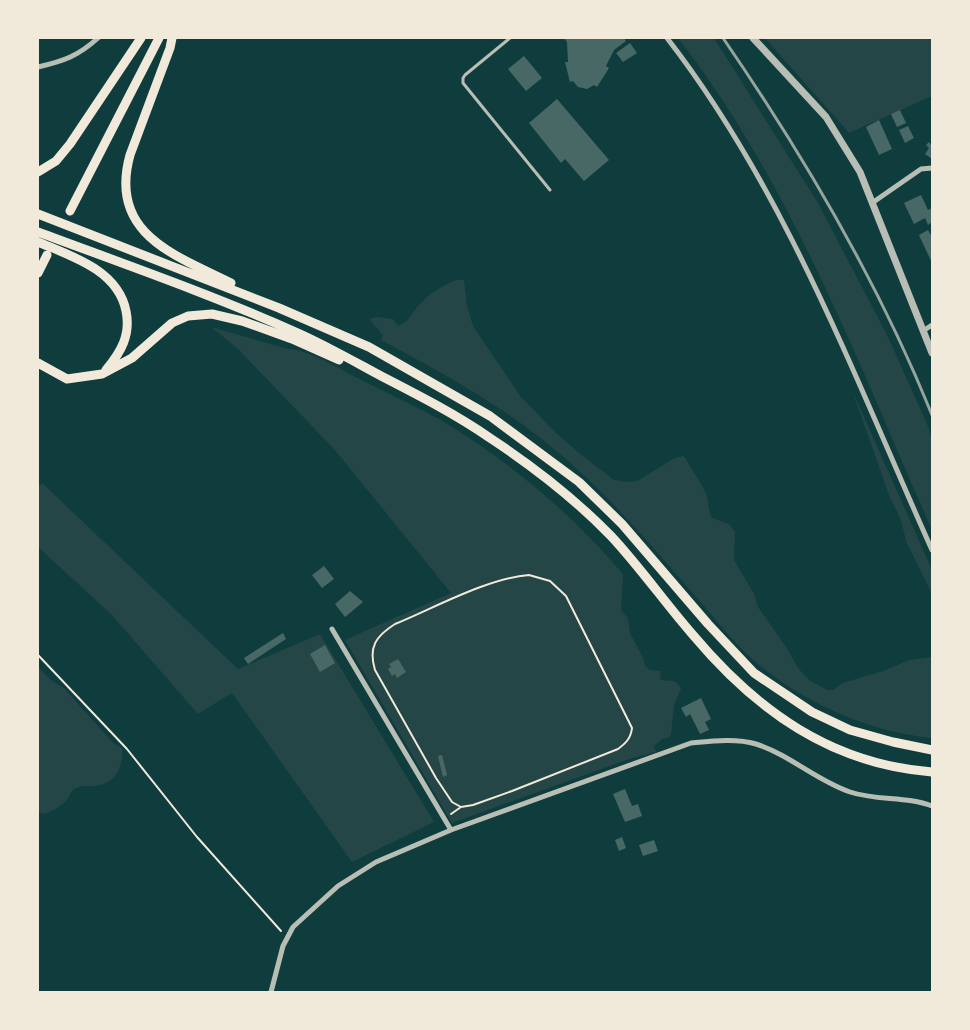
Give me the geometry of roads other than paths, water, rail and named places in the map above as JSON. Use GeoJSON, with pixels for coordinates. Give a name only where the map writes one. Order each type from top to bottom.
{"type":"FeatureCollection","features":[{"type":"Feature","properties":{"kind":"highway"},"geometry":{"type":"LineString","coordinates":[[38,172],[56,161],[70,144],[141,38]]}},
{"type":"Feature","properties":{"kind":"highway"},"geometry":{"type":"LineString","coordinates":[[70,211],[159,38]]}},
{"type":"Feature","properties":{"kind":"highway"},"geometry":{"type":"LineString","coordinates":[[172,38],[125,170],[127,198],[133,215],[143,231],[156,244],[175,256],[279,308]]}},
{"type":"Feature","properties":{"kind":"highway"},"geometry":{"type":"LineString","coordinates":[[38,214],[279,308],[369,347],[490,416],[579,482],[622,524],[700,616],[754,673],[812,712],[850,730],[933,750]]}},
{"type":"Feature","properties":{"kind":"highway"},"geometry":{"type":"LineString","coordinates":[[38,232],[299,333],[436,404],[491,438],[570,499],[611,537],[694,637],[741,687],[771,712],[820,741],[862,758],[933,772]]}},
{"type":"Feature","properties":{"kind":"highway"},"geometry":{"type":"LineString","coordinates":[[38,242],[97,270],[108,278],[120,292],[129,322],[125,341],[102,374]]}},
{"type":"Feature","properties":{"kind":"highway"},"geometry":{"type":"LineString","coordinates":[[38,273],[47,255]]}},
{"type":"Feature","properties":{"kind":"highway"},"geometry":{"type":"LineString","coordinates":[[38,363],[67,379],[102,374],[132,358],[172,323],[188,316],[212,314],[242,321],[292,339],[436,404]]}},
{"type":"Feature","properties":{"kind":"street"},"geometry":{"type":"LineString","coordinates":[[38,67],[67,60],[85,50],[98,38]]}},
{"type":"Feature","properties":{"kind":"street"},"geometry":{"type":"LineString","coordinates":[[667,38],[690,67],[740,145],[795,246],[933,550]]}},
{"type":"Feature","properties":{"kind":"street"},"geometry":{"type":"LineString","coordinates":[[753,38],[826,117],[860,172],[933,353]]}},
{"type":"Feature","properties":{"kind":"street"},"geometry":{"type":"LineString","coordinates":[[872,203],[921,168],[933,168]]}},
{"type":"Feature","properties":{"kind":"street"},"geometry":{"type":"LineString","coordinates":[[923,331],[933,325]]}},
{"type":"Feature","properties":{"kind":"street"},"geometry":{"type":"LineString","coordinates":[[332,628],[451,830]]}},
{"type":"Feature","properties":{"kind":"street"},"geometry":{"type":"LineString","coordinates":[[271,993],[283,946],[293,927],[338,886],[376,862],[451,830],[692,743],[729,741],[754,743],[851,793],[933,806]]}},
{"type":"Feature","properties":{"kind":"lane"},"geometry":{"type":"LineString","coordinates":[[510,38],[465,75],[463,83],[550,190]]}},
{"type":"Feature","properties":{"kind":"railway"},"geometry":{"type":"LineString","coordinates":[[723,38],[782,128],[838,220],[888,316],[932,415]]}}]}
